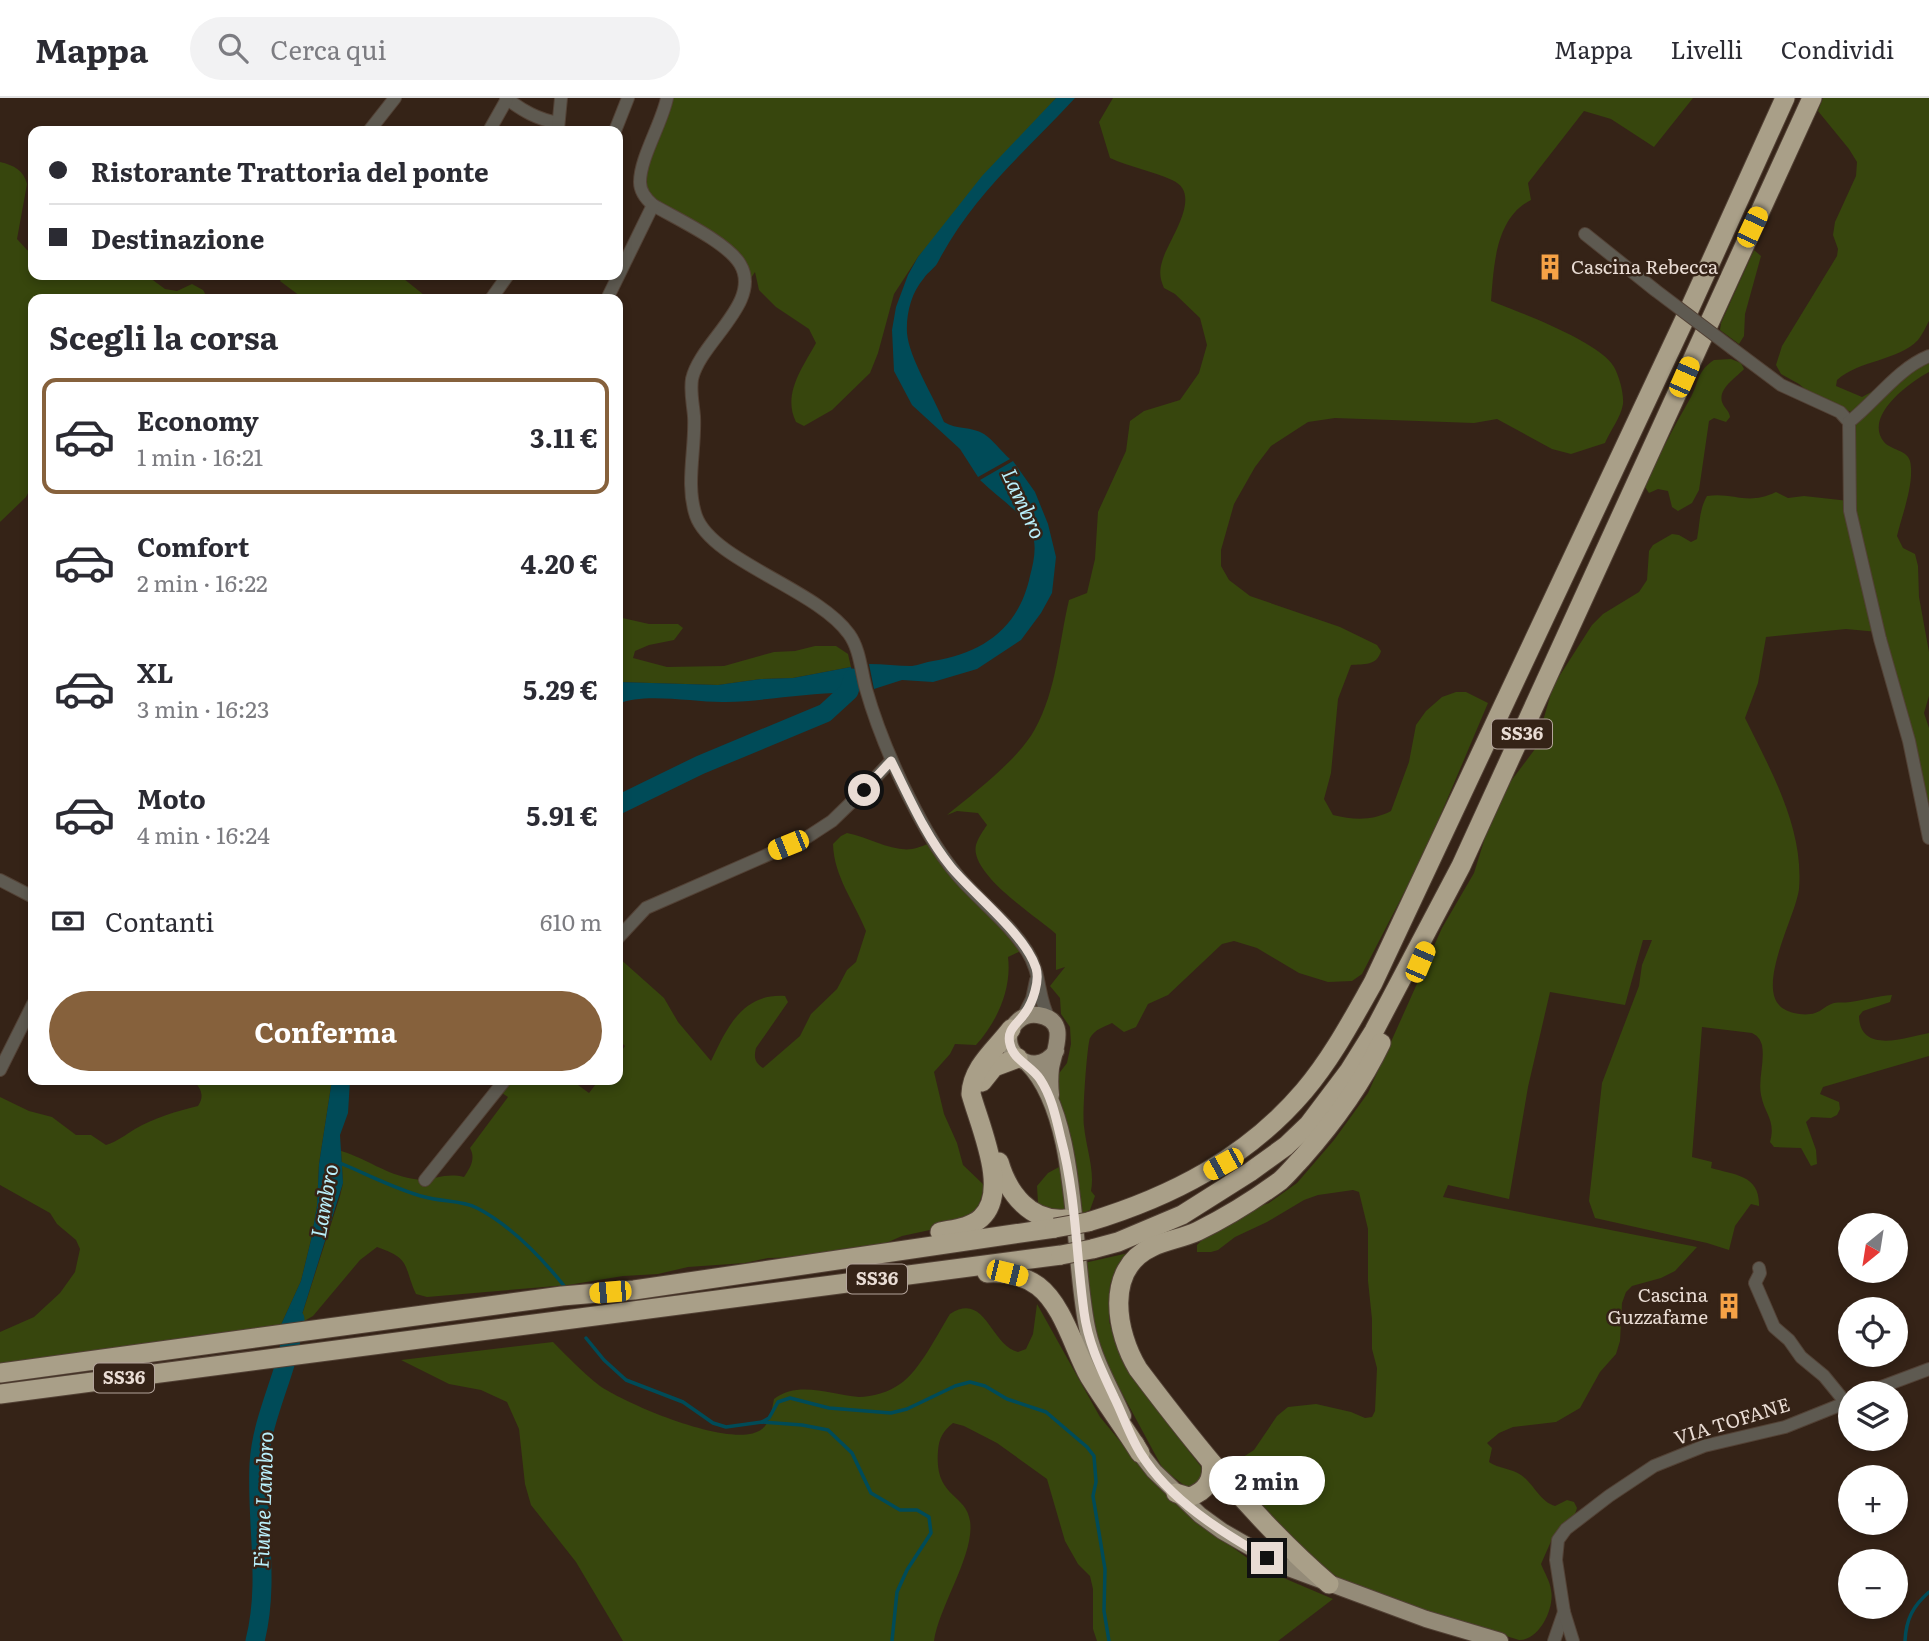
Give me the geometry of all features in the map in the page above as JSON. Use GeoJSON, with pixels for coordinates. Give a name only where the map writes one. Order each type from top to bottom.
{"type":"FeatureCollection","features":[{"type":"Feature","properties":{"kind":"highway","name":"SS36"},"geometry":{"type":"LineString","coordinates":[[0,1373],[562,1296],[634,1290],[1061,1223],[1123,1211],[1169,1193],[1223,1164],[1292,1105],[1318,1074],[1340,1042],[1373,983],[1689,310],[1785,98]]}},
{"type":"Feature","properties":{"kind":"highway","name":"SS36"},"geometry":{"type":"LineString","coordinates":[[0,1394],[1061,1255],[1118,1242],[1182,1215],[1286,1146],[1309,1124],[1349,1072],[1374,1031],[1461,866],[1812,98]]}},
{"type":"Feature","properties":{"kind":"highway"},"geometry":{"type":"LineString","coordinates":[[1329,1584],[1269,1528],[1211,1462],[1138,1369],[1130,1356],[1117,1296],[1130,1265],[1150,1248],[1195,1232],[1245,1206],[1283,1179],[1314,1144],[1345,1105],[1377,1051],[1410,986],[1461,866]]}},
{"type":"Feature","properties":{"kind":"highway"},"geometry":{"type":"LineString","coordinates":[[773,1269],[833,1253],[964,1228],[982,1218],[994,1198],[995,1178],[971,1094],[971,1085],[979,1067],[1017,1023]]}},
{"type":"Feature","properties":{"kind":"highway"},"geometry":{"type":"LineString","coordinates":[[1022,1061],[994,1066],[982,1079],[981,1100],[1004,1177],[1015,1197],[1033,1212],[1061,1223]]}},
{"type":"Feature","properties":{"kind":"highway"},"geometry":{"type":"LineString","coordinates":[[693,1302],[768,1298],[989,1273],[1007,1273],[1026,1278],[1041,1287],[1053,1302],[1089,1375],[1140,1453]]}},
{"type":"Feature","properties":{"kind":"highway"},"geometry":{"type":"LineString","coordinates":[[1176,1493],[1189,1497],[1203,1491],[1211,1479],[1211,1462]]}},
{"type":"Feature","properties":{"kind":"main road"},"geometry":{"type":"LineString","coordinates":[[1052,1103],[1041,1079],[1010,1045],[1017,1023],[1037,1015],[1050,1020],[1059,1038],[1050,1076],[1052,1103],[1074,1212],[1088,1334],[1096,1359],[1140,1453],[1176,1493],[1222,1531],[1283,1566],[1426,1619],[1500,1641]]}},
{"type":"Feature","properties":{"kind":"main road"},"geometry":{"type":"LineString","coordinates":[[1022,1061],[1040,1063],[1056,1051]]}},
{"type":"Feature","properties":{"kind":"street"},"geometry":{"type":"LineString","coordinates":[[373,126],[395,98]]}},
{"type":"Feature","properties":{"kind":"street"},"geometry":{"type":"LineString","coordinates":[[492,126],[506,98],[532,116],[556,126]]}},
{"type":"Feature","properties":{"kind":"street"},"geometry":{"type":"LineString","coordinates":[[558,126],[561,98]]}},
{"type":"Feature","properties":{"kind":"street"},"geometry":{"type":"LineString","coordinates":[[617,126],[628,98]]}},
{"type":"Feature","properties":{"kind":"street"},"geometry":{"type":"LineString","coordinates":[[667,98],[640,181],[646,198],[735,256],[745,275],[743,298],[704,351],[692,381],[692,465],[696,517],[707,533],[724,549],[802,595],[835,618],[850,634],[866,691],[891,761],[924,827],[949,865],[1025,948],[1037,969],[1043,1006],[1050,1020]]}},
{"type":"Feature","properties":{"kind":"street"},"geometry":{"type":"LineString","coordinates":[[623,266],[653,205]]}},
{"type":"Feature","properties":{"kind":"street"},"geometry":{"type":"LineString","coordinates":[[1585,234],[1781,384],[1840,412],[1849,422],[1850,511],[1880,639],[1909,741],[1929,838]]}},
{"type":"Feature","properties":{"kind":"street"},"geometry":{"type":"LineString","coordinates":[[1849,422],[1866,409],[1908,366],[1929,356]]}},
{"type":"Feature","properties":{"kind":"street"},"geometry":{"type":"LineString","coordinates":[[623,933],[646,908],[806,838],[832,821],[891,761]]}},
{"type":"Feature","properties":{"kind":"street"},"geometry":{"type":"LineString","coordinates":[[0,880],[28,894]]}},
{"type":"Feature","properties":{"kind":"street"},"geometry":{"type":"LineString","coordinates":[[1017,1023],[1035,988],[1037,969]]}},
{"type":"Feature","properties":{"kind":"street"},"geometry":{"type":"LineString","coordinates":[[0,1070],[28,1014]]}},
{"type":"Feature","properties":{"kind":"street"},"geometry":{"type":"LineString","coordinates":[[425,1180],[501,1085]]}},
{"type":"Feature","properties":{"kind":"street","name":"VIA TOFANE"},"geometry":{"type":"LineString","coordinates":[[1759,1268],[1760,1273],[1755,1283],[1774,1328],[1790,1340],[1801,1357],[1838,1391]]}},
{"type":"Feature","properties":{"kind":"street"},"geometry":{"type":"LineString","coordinates":[[1896,1381],[1929,1369]]}},
{"type":"Feature","properties":{"kind":"street","name":"VIA TOFANE"},"geometry":{"type":"LineString","coordinates":[[1573,1641],[1564,1612],[1556,1560],[1558,1541],[1566,1529],[1654,1466],[1697,1449],[1785,1427],[1838,1406]]}},
{"type":"Feature","properties":{"kind":"street","name":"VIA TOFANE"},"geometry":{"type":"LineString","coordinates":[[1554,1641],[1564,1612]]}},
{"type":"Feature","properties":{"kind":"green space"},"geometry":{"type":"Polygon","coordinates":[[[667,98],[1056,98],[918,257],[894,294],[870,373],[832,410],[804,426],[796,422],[791,401],[800,371],[816,343],[809,329],[776,307],[759,290],[755,272],[745,287],[741,265],[646,198],[642,170],[667,98]]]}},
{"type":"Feature","properties":{"kind":"green space"},"geometry":{"type":"Polygon","coordinates":[[[1113,98],[1693,98],[1654,147],[1611,119],[1584,111],[1528,183],[1531,200],[1510,218],[1495,258],[1491,301],[1576,338],[1606,357],[1614,367],[1621,385],[1623,404],[1605,443],[1571,454],[1552,449],[1497,419],[1474,423],[1335,418],[1308,422],[1271,446],[1255,467],[1234,504],[1221,550],[1221,566],[1229,580],[1250,596],[1340,627],[1377,645],[1381,651],[1373,662],[1351,665],[1338,699],[1331,773],[1324,799],[1333,815],[1363,819],[1391,811],[1409,762],[1416,725],[1426,711],[1442,697],[1466,692],[1488,703],[1424,854],[1362,974],[1352,981],[1328,982],[1299,973],[1257,948],[1234,941],[1222,944],[1168,995],[1148,1004],[1136,1027],[1124,1032],[1112,1023],[1092,1035],[1088,1053],[1084,1120],[1091,1167],[1091,1191],[1095,1196],[1090,1210],[1079,1215],[1045,1213],[1038,1203],[1037,1186],[1048,1173],[1070,1161],[1057,1076],[1067,1063],[1071,1044],[1070,1027],[1061,1014],[1060,998],[1050,986],[1065,967],[1056,970],[1056,934],[1006,894],[983,869],[977,856],[976,845],[987,825],[978,813],[957,811],[947,815],[1007,764],[1035,729],[1053,682],[1069,600],[1087,593],[1095,559],[1098,512],[1126,451],[1130,421],[1144,411],[1180,400],[1199,373],[1207,345],[1200,318],[1175,294],[1164,288],[1161,278],[1162,262],[1185,207],[1185,196],[1181,187],[1172,180],[1110,158],[1099,122],[1113,98]]]}},
{"type":"Feature","properties":{"kind":"green space"},"geometry":{"type":"Polygon","coordinates":[[[1823,98],[1929,98],[1929,321],[1910,347],[1846,373],[1837,380],[1836,386],[1862,397],[1929,361],[1929,372],[1901,392],[1884,411],[1879,432],[1884,442],[1906,455],[1910,461],[1909,488],[1897,536],[1903,548],[1915,554],[1919,597],[1929,652],[1929,696],[1924,713],[1929,728],[1929,804],[1911,731],[1878,632],[1846,629],[1766,637],[1758,683],[1745,718],[1784,800],[1799,866],[1799,889],[1774,970],[1773,986],[1776,1000],[1784,1009],[1803,1014],[1817,1012],[1834,1003],[1892,995],[1890,1002],[1863,1011],[1859,1016],[1861,1028],[1867,1036],[1886,1041],[1929,1033],[1929,1056],[1823,1087],[1820,1094],[1839,1102],[1840,1109],[1837,1115],[1831,1118],[1811,1117],[1806,1122],[1816,1150],[1817,1164],[1811,1166],[1801,1148],[1774,1147],[1770,1142],[1772,1128],[1760,1089],[1763,1051],[1758,1038],[1752,1033],[1702,1027],[1692,1157],[1712,1162],[1711,1168],[1751,1182],[1758,1196],[1759,1206],[1751,1204],[1735,1226],[1729,1250],[1595,1218],[1589,1201],[1602,1083],[1639,986],[1642,965],[1652,940],[1643,940],[1625,1005],[1550,992],[1528,1087],[1509,1199],[1448,1185],[1443,1197],[1697,1247],[1675,1271],[1632,1286],[1626,1292],[1622,1303],[1620,1341],[1616,1354],[1600,1372],[1580,1408],[1556,1422],[1513,1427],[1499,1433],[1487,1443],[1492,1448],[1489,1462],[1521,1475],[1549,1504],[1555,1506],[1567,1500],[1574,1502],[1577,1508],[1575,1514],[1552,1539],[1541,1564],[1552,1597],[1548,1614],[1533,1635],[1519,1640],[1377,1596],[1342,1580],[1313,1561],[1226,1468],[1254,1450],[1277,1416],[1288,1407],[1316,1404],[1365,1418],[1372,1417],[1375,1411],[1377,1368],[1372,1349],[1368,1229],[1359,1192],[1353,1190],[1318,1195],[1304,1200],[1235,1237],[1218,1250],[1197,1252],[1197,1245],[1212,1230],[1249,1210],[1269,1203],[1297,1183],[1334,1140],[1368,1093],[1442,928],[1474,873],[1493,812],[1511,781],[1535,749],[1553,686],[1592,625],[1603,614],[1639,592],[1647,580],[1649,551],[1653,545],[1672,534],[1691,542],[1697,539],[1701,512],[1707,496],[1757,498],[1776,492],[1788,498],[1804,496],[1849,501],[1853,413],[1811,394],[1781,374],[1776,365],[1782,346],[1837,256],[1838,249],[1833,235],[1835,222],[1856,176],[1857,162],[1818,111],[1823,98]]]}},
{"type":"Feature","properties":{"kind":"green space"},"geometry":{"type":"Polygon","coordinates":[[[0,162],[18,169],[27,184],[17,239],[28,250],[28,280],[153,280],[165,289],[177,291],[192,284],[205,294],[28,294],[28,493],[0,522],[0,162]]]}},
{"type":"Feature","properties":{"kind":"green space"},"geometry":{"type":"Polygon","coordinates":[[[1754,250],[1761,256],[1745,314],[1744,336],[1739,344],[1720,330],[1721,323],[1754,250]]]}},
{"type":"Feature","properties":{"kind":"green space"},"geometry":{"type":"Polygon","coordinates":[[[405,280],[423,294],[297,294],[280,281],[405,280]]]}},
{"type":"Feature","properties":{"kind":"green space"},"geometry":{"type":"Polygon","coordinates":[[[1731,359],[1741,363],[1744,369],[1723,392],[1722,402],[1730,417],[1726,422],[1714,418],[1709,421],[1699,490],[1692,503],[1678,511],[1672,507],[1668,491],[1658,489],[1649,493],[1645,487],[1701,373],[1714,360],[1731,359]]]}},
{"type":"Feature","properties":{"kind":"green space"},"geometry":{"type":"Polygon","coordinates":[[[623,618],[649,624],[678,624],[683,628],[674,640],[635,651],[633,658],[667,667],[724,666],[774,652],[836,646],[848,654],[851,667],[793,678],[718,685],[623,682],[623,618]]]}},
{"type":"Feature","properties":{"kind":"green space"},"geometry":{"type":"Polygon","coordinates":[[[847,833],[904,849],[933,842],[1025,949],[1008,957],[1005,993],[984,1036],[976,1045],[955,1044],[934,1072],[944,1114],[963,1165],[985,1186],[977,1210],[967,1222],[902,1236],[886,1243],[807,1257],[768,1258],[568,1285],[427,1297],[416,1294],[405,1264],[396,1255],[377,1247],[360,1260],[313,1316],[299,1324],[340,1196],[343,1183],[341,1151],[394,1174],[414,1179],[464,1177],[472,1160],[470,1148],[508,1097],[502,1093],[508,1085],[578,1085],[589,1093],[595,1085],[623,1085],[623,961],[664,998],[678,1022],[711,1061],[730,1025],[738,1015],[758,1000],[785,996],[788,1002],[756,1048],[755,1057],[758,1064],[763,1068],[800,1036],[811,1014],[837,989],[847,970],[856,962],[866,931],[841,878],[834,856],[833,844],[847,833]]]}},
{"type":"Feature","properties":{"kind":"green space"},"geometry":{"type":"Polygon","coordinates":[[[331,1085],[311,1240],[301,1281],[280,1327],[0,1366],[0,1332],[34,1317],[60,1293],[75,1272],[80,1249],[76,1240],[57,1224],[50,1213],[0,1185],[0,1097],[29,1111],[52,1117],[76,1135],[91,1135],[106,1145],[150,1121],[198,1106],[201,1092],[198,1086],[331,1085]]]}},
{"type":"Feature","properties":{"kind":"green space"},"geometry":{"type":"Polygon","coordinates":[[[1133,1252],[1110,1284],[1109,1321],[1126,1369],[1205,1472],[1197,1485],[1189,1489],[1163,1469],[1109,1369],[1094,1330],[1084,1263],[1133,1252]]]}},
{"type":"Feature","properties":{"kind":"green space"},"geometry":{"type":"Polygon","coordinates":[[[1037,1304],[1100,1417],[1159,1488],[1194,1519],[1250,1560],[1272,1573],[1333,1599],[1278,1641],[1097,1641],[1093,1629],[1093,1589],[1090,1576],[1078,1564],[1065,1541],[1047,1479],[997,1443],[953,1423],[941,1439],[938,1466],[945,1486],[967,1512],[970,1534],[934,1641],[623,1641],[576,1562],[531,1505],[525,1484],[519,1429],[507,1402],[481,1390],[449,1384],[401,1360],[553,1342],[600,1386],[632,1403],[706,1430],[748,1434],[765,1426],[774,1399],[784,1393],[804,1389],[864,1397],[896,1387],[921,1362],[950,1314],[962,1309],[972,1309],[980,1314],[1009,1347],[1018,1352],[1026,1349],[1033,1334],[1037,1304]]]}},
{"type":"Feature","properties":{"kind":"water"},"geometry":{"type":"Polygon","coordinates":[[[1056,98],[1075,98],[983,195],[937,264],[919,284],[907,318],[912,354],[944,422],[984,434],[1010,459],[978,477],[960,449],[912,405],[894,371],[892,330],[896,307],[918,257],[982,176],[1056,98]]]}},
{"type":"Feature","properties":{"kind":"water"},"geometry":{"type":"Polygon","coordinates":[[[1013,461],[1035,492],[1048,524],[1056,557],[1052,593],[1041,613],[1021,640],[977,669],[933,682],[902,680],[874,689],[869,664],[912,666],[968,652],[996,635],[1008,624],[1017,610],[1025,594],[1033,564],[1035,546],[1032,534],[1019,515],[980,480],[1013,461]]]}},
{"type":"Feature","properties":{"kind":"water"},"geometry":{"type":"Polygon","coordinates":[[[851,667],[857,693],[825,693],[726,702],[642,699],[623,703],[623,682],[718,685],[793,678],[851,667]]]}},
{"type":"Feature","properties":{"kind":"water"},"geometry":{"type":"Polygon","coordinates":[[[331,1085],[350,1085],[348,1113],[340,1135],[343,1183],[299,1324],[280,1327],[301,1281],[311,1240],[317,1206],[319,1164],[331,1085]]]}},
{"type":"Feature","properties":{"kind":"waterway","name":"Lambro"},"geometry":{"type":"LineString","coordinates":[[623,803],[700,765],[825,713],[849,691],[853,678]]}},
{"type":"Feature","properties":{"kind":"waterway"},"geometry":{"type":"LineString","coordinates":[[340,1163],[414,1194],[465,1204],[490,1215],[525,1243],[565,1287]]}},
{"type":"Feature","properties":{"kind":"waterway","name":"Fiume Lambro"},"geometry":{"type":"LineString","coordinates":[[255,1641],[262,1597],[260,1451],[295,1319]]}},
{"type":"Feature","properties":{"kind":"waterway"},"geometry":{"type":"LineString","coordinates":[[586,1338],[604,1360],[626,1380],[683,1402],[713,1423],[726,1427],[762,1422],[828,1430],[852,1453],[871,1493],[900,1510],[917,1510],[929,1517],[931,1533],[907,1570],[897,1592],[892,1641]]}},
{"type":"Feature","properties":{"kind":"waterway"},"geometry":{"type":"LineString","coordinates":[[762,1422],[769,1418],[778,1402],[790,1398],[829,1408],[891,1413],[907,1409],[955,1386],[970,1382],[985,1386],[1007,1399],[1046,1412],[1094,1456],[1096,1482],[1093,1496],[1105,1569],[1104,1611],[1109,1641]]}},
{"type":"Feature","properties":{"kind":"waterway"},"geometry":{"type":"LineString","coordinates":[[1905,1641],[1911,1613],[1929,1592]]}},
{"type":"Feature","properties":{"kind":"place","name":"Cascina Rebecca"},"geometry":{"type":"Point","coordinates":[1550,267]}},
{"type":"Feature","properties":{"kind":"place","name":"Cascina Guzzafame"},"geometry":{"type":"Point","coordinates":[1729,1306]}},
{"type":"Feature","properties":{"kind":"route"},"geometry":{"type":"LineString","coordinates":[[864,790],[891,761],[924,827],[949,865],[1025,948],[1037,969],[1032,999],[1023,1017],[1011,1029],[1010,1045],[1018,1058],[1035,1072],[1052,1103],[1074,1212],[1084,1312],[1096,1359],[1140,1453],[1154,1471],[1200,1515],[1267,1558]]}}]}
